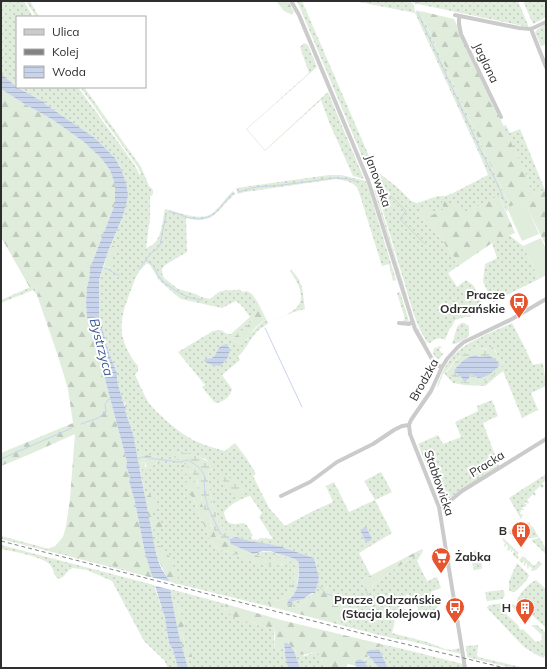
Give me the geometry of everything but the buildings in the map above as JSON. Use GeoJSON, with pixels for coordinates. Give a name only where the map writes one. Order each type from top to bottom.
{"type":"FeatureCollection","features":[{"type":"Feature","properties":{"kind":"street","name":"Janowska"},"geometry":{"type":"LineString","coordinates":[[291,1],[299,15],[368,180],[412,322],[420,340],[432,360],[442,367]]}},
{"type":"Feature","properties":{"kind":"street","name":"Jaglana"},"geometry":{"type":"LineString","coordinates":[[501,117],[461,34],[457,15],[531,30]]}},
{"type":"Feature","properties":{"kind":"street"},"geometry":{"type":"LineString","coordinates":[[546,22],[531,30],[546,67]]}},
{"type":"Feature","properties":{"kind":"street","name":"Brodzka"},"geometry":{"type":"LineString","coordinates":[[409,425],[432,391],[442,367],[452,352],[464,342],[506,322],[546,299]]}},
{"type":"Feature","properties":{"kind":"street"},"geometry":{"type":"LineString","coordinates":[[399,323],[408,324],[412,322]]}},
{"type":"Feature","properties":{"kind":"street"},"geometry":{"type":"LineString","coordinates":[[281,496],[310,482],[337,462],[368,446],[394,430],[402,426],[409,425]]}},
{"type":"Feature","properties":{"kind":"street","name":"Stabłowicka"},"geometry":{"type":"LineString","coordinates":[[409,425],[410,434],[439,507],[465,668]]}},
{"type":"Feature","properties":{"kind":"street","name":"Pracka"},"geometry":{"type":"LineString","coordinates":[[439,507],[445,505],[450,500],[546,439]]}},
{"type":"Feature","properties":{"kind":"green space"},"geometry":{"type":"Polygon","coordinates":[[[1,1],[24,1],[32,16],[16,16],[16,86],[1,74],[1,1]]]}},
{"type":"Feature","properties":{"kind":"green space"},"geometry":{"type":"Polygon","coordinates":[[[26,1],[30,1],[38,16],[35,16],[26,1]]]}},
{"type":"Feature","properties":{"kind":"green space"},"geometry":{"type":"Polygon","coordinates":[[[276,1],[288,1],[294,12],[292,15],[284,11],[276,1]]]}},
{"type":"Feature","properties":{"kind":"green space"},"geometry":{"type":"Polygon","coordinates":[[[295,1],[302,1],[375,170],[397,187],[411,201],[417,203],[438,196],[451,194],[488,175],[415,13],[354,1],[404,1],[413,3],[415,12],[420,11],[510,207],[505,209],[499,196],[463,214],[455,205],[442,202],[445,209],[432,215],[418,214],[440,237],[460,265],[448,273],[457,287],[466,280],[474,286],[483,306],[473,311],[470,317],[455,320],[445,340],[439,339],[430,343],[427,342],[420,330],[414,315],[377,191],[374,188],[374,186],[377,185],[382,186],[383,183],[369,173],[298,3],[295,1]]]}},
{"type":"Feature","properties":{"kind":"green space"},"geometry":{"type":"Polygon","coordinates":[[[413,1],[518,1],[528,27],[413,3],[413,1]]]}},
{"type":"Feature","properties":{"kind":"green space"},"geometry":{"type":"Polygon","coordinates":[[[523,1],[546,1],[546,17],[533,24],[523,1]]]}},
{"type":"Feature","properties":{"kind":"green space"},"geometry":{"type":"Polygon","coordinates":[[[420,11],[454,19],[535,194],[545,190],[546,246],[524,201],[510,207],[420,11]]]}},
{"type":"Feature","properties":{"kind":"green space"},"geometry":{"type":"Polygon","coordinates":[[[546,24],[546,44],[541,46],[535,32],[546,24]]]}},
{"type":"Feature","properties":{"kind":"green space"},"geometry":{"type":"Polygon","coordinates":[[[304,43],[308,45],[317,67],[247,129],[265,150],[328,92],[364,179],[353,176],[321,100],[265,151],[246,129],[309,73],[300,47],[304,43]]]}},
{"type":"Feature","properties":{"kind":"green space"},"geometry":{"type":"Polygon","coordinates":[[[20,88],[79,88],[134,164],[140,175],[141,174],[137,166],[81,88],[85,88],[141,167],[149,186],[153,190],[153,194],[150,197],[150,218],[146,248],[151,246],[158,238],[165,209],[190,216],[203,217],[217,210],[233,191],[235,194],[215,215],[210,218],[196,220],[186,218],[187,252],[165,265],[162,269],[162,273],[164,278],[178,289],[201,297],[210,299],[217,293],[239,289],[243,292],[247,291],[252,294],[257,301],[255,303],[254,316],[244,329],[230,339],[238,343],[248,339],[250,334],[266,319],[268,323],[276,319],[265,325],[255,334],[238,357],[240,360],[222,375],[232,389],[225,400],[217,403],[214,402],[202,387],[205,385],[178,352],[213,331],[221,330],[227,334],[231,334],[250,317],[243,307],[236,301],[222,308],[181,299],[159,280],[150,265],[147,263],[139,272],[134,281],[124,311],[122,327],[123,337],[128,351],[138,366],[138,371],[135,375],[149,403],[179,431],[204,445],[225,451],[235,443],[256,474],[253,476],[269,508],[285,526],[333,502],[326,486],[334,482],[349,512],[375,500],[392,533],[359,553],[371,576],[362,580],[364,585],[371,590],[373,585],[388,573],[423,551],[417,561],[427,581],[437,577],[441,588],[431,592],[440,613],[432,615],[433,619],[397,610],[392,633],[427,642],[445,649],[451,650],[460,648],[461,654],[337,624],[340,616],[345,610],[335,594],[332,593],[328,587],[311,596],[298,608],[292,607],[292,605],[297,601],[315,593],[319,578],[314,558],[279,546],[254,542],[236,537],[224,529],[217,520],[208,479],[209,470],[213,469],[207,460],[183,452],[178,460],[184,463],[180,468],[191,473],[190,471],[198,477],[197,484],[195,482],[190,495],[194,499],[200,517],[214,546],[255,563],[261,557],[254,554],[267,551],[288,557],[277,558],[281,565],[291,562],[295,565],[294,582],[284,598],[279,601],[275,600],[267,603],[283,610],[170,582],[157,557],[141,474],[141,464],[145,462],[145,467],[151,469],[152,465],[157,463],[157,456],[147,456],[136,451],[133,434],[125,411],[125,404],[123,402],[117,381],[117,373],[109,353],[99,315],[99,280],[104,266],[108,268],[110,267],[115,254],[114,246],[111,245],[122,218],[126,183],[115,158],[95,138],[45,104],[44,101],[20,88]],[[250,496],[236,502],[224,512],[228,522],[232,524],[243,523],[247,525],[253,536],[251,537],[252,539],[273,539],[259,517],[262,513],[250,496]],[[408,594],[401,601],[400,607],[419,613],[415,597],[412,599],[408,594]]]}},
{"type":"Feature","properties":{"kind":"green space"},"geometry":{"type":"Polygon","coordinates":[[[1,89],[53,120],[84,142],[101,158],[110,170],[115,185],[115,204],[90,268],[86,303],[87,317],[96,345],[127,462],[126,466],[130,477],[129,481],[135,502],[145,553],[153,578],[47,549],[55,546],[63,537],[66,526],[70,499],[75,434],[1,466],[1,453],[73,423],[68,389],[37,295],[39,294],[36,287],[33,286],[30,288],[1,237],[1,89]]]}},
{"type":"Feature","properties":{"kind":"green space"},"geometry":{"type":"Polygon","coordinates":[[[506,125],[510,133],[520,129],[545,190],[535,194],[503,126],[506,125]]]}},
{"type":"Feature","properties":{"kind":"green space"},"geometry":{"type":"Polygon","coordinates":[[[329,175],[341,175],[366,181],[396,280],[393,281],[389,264],[382,266],[358,189],[351,183],[336,179],[238,194],[236,188],[329,175]]]}},
{"type":"Feature","properties":{"kind":"green space"},"geometry":{"type":"Polygon","coordinates":[[[374,190],[376,191],[412,313],[401,279],[374,190]]]}},
{"type":"Feature","properties":{"kind":"green space"},"geometry":{"type":"Polygon","coordinates":[[[499,196],[515,233],[492,243],[460,265],[440,237],[418,214],[427,208],[432,215],[444,209],[442,202],[444,201],[455,205],[463,213],[499,196]]]}},
{"type":"Feature","properties":{"kind":"green space"},"geometry":{"type":"Polygon","coordinates":[[[524,200],[539,234],[522,241],[507,208],[524,200]]]}},
{"type":"Feature","properties":{"kind":"green space"},"geometry":{"type":"Polygon","coordinates":[[[509,235],[523,246],[539,279],[493,302],[483,282],[485,264],[497,258],[492,243],[509,235]]]}},
{"type":"Feature","properties":{"kind":"green space"},"geometry":{"type":"Polygon","coordinates":[[[541,238],[546,249],[546,275],[539,279],[523,246],[541,238]]]}},
{"type":"Feature","properties":{"kind":"green space"},"geometry":{"type":"Polygon","coordinates":[[[111,245],[116,247],[117,250],[113,257],[113,264],[108,268],[104,266],[111,245]]]}},
{"type":"Feature","properties":{"kind":"green space"},"geometry":{"type":"Polygon","coordinates":[[[291,269],[298,278],[302,287],[305,309],[282,317],[296,309],[301,297],[301,292],[290,271],[291,269]]]}},
{"type":"Feature","properties":{"kind":"green space"},"geometry":{"type":"Polygon","coordinates":[[[33,286],[36,287],[39,294],[37,295],[33,290],[1,303],[1,300],[33,286]]]}},
{"type":"Feature","properties":{"kind":"green space"},"geometry":{"type":"Polygon","coordinates":[[[400,292],[409,321],[407,323],[402,322],[405,319],[397,293],[400,292]]]}},
{"type":"Feature","properties":{"kind":"green space"},"geometry":{"type":"Polygon","coordinates":[[[257,301],[266,319],[256,327],[246,340],[233,345],[230,339],[250,323],[255,314],[255,303],[257,301]]]}},
{"type":"Feature","properties":{"kind":"green space"},"geometry":{"type":"Polygon","coordinates":[[[414,317],[419,331],[427,344],[426,345],[418,331],[414,317]]]}},
{"type":"Feature","properties":{"kind":"green space"},"geometry":{"type":"Polygon","coordinates":[[[461,323],[469,326],[469,336],[458,343],[452,344],[457,327],[461,323]]]}},
{"type":"Feature","properties":{"kind":"green space"},"geometry":{"type":"Polygon","coordinates":[[[512,323],[533,365],[543,363],[546,386],[531,393],[538,410],[522,418],[503,371],[485,386],[453,383],[444,373],[437,387],[445,367],[461,348],[486,334],[512,323]],[[494,348],[469,351],[460,356],[446,372],[463,382],[480,382],[493,376],[504,363],[500,361],[494,348]]]}},
{"type":"Feature","properties":{"kind":"green space"},"geometry":{"type":"Polygon","coordinates":[[[438,346],[442,347],[439,349],[442,354],[445,352],[439,359],[435,357],[433,353],[434,349],[436,347],[438,348],[438,346]]]}},
{"type":"Feature","properties":{"kind":"green space"},"geometry":{"type":"Polygon","coordinates":[[[493,347],[500,361],[505,364],[500,370],[494,373],[494,376],[481,382],[468,384],[446,373],[466,352],[477,349],[493,347]],[[476,355],[473,356],[459,364],[455,370],[463,379],[471,374],[478,378],[478,357],[476,355]]]}},
{"type":"Feature","properties":{"kind":"green space"},"geometry":{"type":"Polygon","coordinates":[[[492,400],[498,416],[483,423],[499,466],[441,502],[418,444],[438,435],[443,444],[461,437],[455,422],[478,411],[477,406],[492,400]]]}},
{"type":"Feature","properties":{"kind":"green space"},"geometry":{"type":"Polygon","coordinates":[[[136,451],[139,451],[144,455],[159,456],[161,461],[159,465],[157,463],[154,464],[149,471],[145,462],[142,463],[141,474],[136,451]]]}},
{"type":"Feature","properties":{"kind":"green space"},"geometry":{"type":"Polygon","coordinates":[[[173,452],[183,452],[195,455],[214,467],[214,469],[209,470],[208,479],[213,506],[216,512],[217,520],[224,529],[236,537],[229,539],[231,544],[216,537],[213,527],[210,524],[210,517],[204,511],[201,493],[197,487],[197,477],[187,466],[172,455],[173,452]]]}},
{"type":"Feature","properties":{"kind":"green space"},"geometry":{"type":"Polygon","coordinates":[[[184,463],[189,468],[190,474],[186,474],[180,468],[184,463]]]}},
{"type":"Feature","properties":{"kind":"green space"},"geometry":{"type":"Polygon","coordinates":[[[381,472],[392,492],[375,500],[364,481],[381,472]]]}},
{"type":"Feature","properties":{"kind":"green space"},"geometry":{"type":"Polygon","coordinates":[[[546,474],[546,479],[542,484],[544,486],[542,488],[540,486],[534,492],[536,494],[535,496],[533,494],[527,500],[529,502],[528,504],[526,502],[524,503],[527,505],[522,507],[524,510],[521,510],[520,514],[523,515],[521,519],[509,498],[546,474]]]}},
{"type":"Feature","properties":{"kind":"green space"},"geometry":{"type":"Polygon","coordinates":[[[222,476],[239,481],[245,491],[238,498],[235,497],[231,488],[220,478],[222,476]]]}},
{"type":"Feature","properties":{"kind":"green space"},"geometry":{"type":"Polygon","coordinates":[[[189,481],[197,484],[197,487],[201,493],[204,510],[210,517],[211,526],[213,527],[216,537],[261,557],[268,562],[267,565],[255,563],[214,546],[200,517],[194,499],[188,490],[186,482],[189,481]]]}},
{"type":"Feature","properties":{"kind":"green space"},"geometry":{"type":"Polygon","coordinates":[[[149,495],[156,496],[153,500],[156,507],[150,512],[150,515],[163,525],[160,530],[155,529],[151,531],[145,498],[149,495]]]}},
{"type":"Feature","properties":{"kind":"green space"},"geometry":{"type":"Polygon","coordinates":[[[529,522],[539,537],[529,538],[518,527],[529,522]]]}},
{"type":"Feature","properties":{"kind":"green space"},"geometry":{"type":"Polygon","coordinates":[[[515,528],[525,539],[522,542],[519,542],[508,532],[515,528]]]}},
{"type":"Feature","properties":{"kind":"green space"},"geometry":{"type":"Polygon","coordinates":[[[1,536],[131,571],[130,572],[1,539],[1,536]]]}},
{"type":"Feature","properties":{"kind":"green space"},"geometry":{"type":"Polygon","coordinates":[[[503,538],[519,553],[517,555],[519,557],[517,559],[513,555],[513,550],[511,553],[510,548],[509,551],[507,550],[508,546],[506,544],[505,547],[504,546],[505,542],[503,542],[503,538]]]}},
{"type":"Feature","properties":{"kind":"green space"},"geometry":{"type":"Polygon","coordinates":[[[540,538],[546,549],[546,554],[531,540],[540,538]]]}},
{"type":"Feature","properties":{"kind":"green space"},"geometry":{"type":"Polygon","coordinates":[[[1,545],[154,585],[165,618],[169,643],[173,650],[178,668],[168,668],[164,660],[144,641],[112,581],[87,570],[73,568],[59,579],[56,577],[52,567],[48,563],[28,555],[1,549],[1,545]]]}},
{"type":"Feature","properties":{"kind":"green space"},"geometry":{"type":"Polygon","coordinates":[[[160,546],[170,557],[171,564],[173,565],[179,580],[177,584],[170,582],[165,574],[155,547],[160,546]]]}},
{"type":"Feature","properties":{"kind":"green space"},"geometry":{"type":"Polygon","coordinates":[[[422,549],[423,551],[388,573],[373,585],[371,590],[364,586],[362,580],[422,549]]]}},
{"type":"Feature","properties":{"kind":"green space"},"geometry":{"type":"Polygon","coordinates":[[[479,550],[482,568],[475,570],[473,569],[471,552],[479,550]]]}},
{"type":"Feature","properties":{"kind":"green space"},"geometry":{"type":"Polygon","coordinates":[[[523,556],[534,566],[539,561],[542,564],[536,570],[531,571],[532,568],[529,566],[528,569],[527,563],[525,566],[524,561],[522,563],[519,560],[523,556]]]}},
{"type":"Feature","properties":{"kind":"green space"},"geometry":{"type":"Polygon","coordinates":[[[288,557],[295,559],[299,563],[297,588],[290,598],[290,604],[292,601],[298,599],[292,607],[298,608],[310,598],[312,594],[316,594],[320,590],[330,587],[332,588],[332,593],[337,595],[339,602],[345,607],[338,619],[337,624],[283,610],[266,603],[265,601],[279,601],[284,598],[294,582],[295,565],[291,562],[277,565],[269,564],[274,559],[288,557]]]}},
{"type":"Feature","properties":{"kind":"green space"},"geometry":{"type":"Polygon","coordinates":[[[517,563],[529,575],[527,580],[515,592],[512,592],[509,590],[509,581],[517,563]]]}},
{"type":"Feature","properties":{"kind":"green space"},"geometry":{"type":"Polygon","coordinates":[[[536,580],[546,589],[546,628],[517,601],[525,589],[536,580]]]}},
{"type":"Feature","properties":{"kind":"green space"},"geometry":{"type":"Polygon","coordinates":[[[170,589],[226,604],[224,610],[257,625],[275,628],[275,651],[284,648],[288,668],[190,668],[187,659],[192,657],[185,645],[182,631],[184,625],[177,602],[171,599],[170,589]]]}},
{"type":"Feature","properties":{"kind":"green space"},"geometry":{"type":"Polygon","coordinates":[[[504,591],[505,595],[502,599],[487,601],[485,592],[504,591]]]}},
{"type":"Feature","properties":{"kind":"green space"},"geometry":{"type":"Polygon","coordinates":[[[171,599],[177,602],[180,615],[183,616],[184,625],[182,631],[185,645],[190,647],[192,657],[187,659],[190,668],[188,668],[179,636],[171,599]]]}},
{"type":"Feature","properties":{"kind":"green space"},"geometry":{"type":"Polygon","coordinates":[[[504,603],[514,604],[521,609],[525,615],[524,618],[512,607],[509,607],[505,611],[521,630],[523,629],[536,642],[539,642],[543,638],[541,637],[542,635],[531,625],[537,625],[546,633],[546,655],[543,658],[524,647],[487,608],[489,605],[504,603]]]}},
{"type":"Feature","properties":{"kind":"green space"},"geometry":{"type":"Polygon","coordinates":[[[226,604],[281,620],[381,644],[379,649],[369,650],[366,653],[368,656],[364,661],[360,659],[355,664],[356,666],[348,664],[346,668],[325,668],[321,656],[316,652],[303,655],[294,651],[288,643],[284,643],[284,648],[275,651],[275,628],[257,625],[251,621],[244,623],[224,610],[226,604]]]}},
{"type":"Feature","properties":{"kind":"green space"},"geometry":{"type":"Polygon","coordinates":[[[381,644],[463,664],[463,668],[388,668],[379,649],[381,644]]]}},
{"type":"Feature","properties":{"kind":"green space"},"geometry":{"type":"Polygon","coordinates":[[[478,645],[478,657],[525,668],[512,668],[467,657],[466,646],[478,645]]]}},
{"type":"Feature","properties":{"kind":"green space"},"geometry":{"type":"Polygon","coordinates":[[[294,651],[305,656],[316,652],[321,656],[325,668],[300,668],[294,651]]]}},
{"type":"Feature","properties":{"kind":"green space"},"geometry":{"type":"Polygon","coordinates":[[[368,656],[379,668],[369,668],[364,661],[368,656]]]}},
{"type":"Feature","properties":{"kind":"water","name":"Bystrzyca"},"geometry":{"type":"Polygon","coordinates":[[[1,74],[16,86],[16,88],[44,101],[45,104],[95,138],[115,158],[126,183],[128,195],[126,205],[107,254],[99,280],[99,315],[109,353],[117,373],[117,381],[126,409],[125,411],[133,434],[157,557],[161,568],[170,582],[171,596],[179,636],[188,668],[178,668],[173,650],[169,643],[165,618],[145,553],[135,502],[129,481],[130,477],[126,466],[127,462],[96,345],[87,317],[86,303],[90,268],[115,204],[115,185],[110,170],[101,158],[84,142],[53,120],[1,89],[1,74]]]}},
{"type":"Feature","properties":{"kind":"water"},"geometry":{"type":"Polygon","coordinates":[[[227,344],[230,350],[227,359],[220,366],[204,361],[205,359],[212,358],[221,346],[227,344]]]}},
{"type":"Feature","properties":{"kind":"water"},"geometry":{"type":"Polygon","coordinates":[[[476,355],[479,357],[490,356],[497,361],[499,366],[487,376],[478,378],[471,374],[467,380],[463,381],[463,379],[454,371],[463,361],[476,355]]]}},
{"type":"Feature","properties":{"kind":"water"},"geometry":{"type":"Polygon","coordinates":[[[366,527],[372,539],[368,542],[365,540],[360,530],[366,527]]]}},
{"type":"Feature","properties":{"kind":"water"},"geometry":{"type":"Polygon","coordinates":[[[236,537],[254,542],[279,546],[314,558],[319,578],[315,593],[312,593],[303,599],[293,601],[287,606],[296,590],[299,563],[295,559],[270,551],[263,551],[254,554],[231,544],[229,539],[236,537]]]}},
{"type":"Feature","properties":{"kind":"water"},"geometry":{"type":"Polygon","coordinates":[[[284,643],[288,643],[294,651],[300,668],[288,668],[284,643]]]}},
{"type":"Feature","properties":{"kind":"water"},"geometry":{"type":"Polygon","coordinates":[[[379,649],[388,668],[379,668],[366,653],[369,650],[379,649]]]}},
{"type":"Feature","properties":{"kind":"water"},"geometry":{"type":"Polygon","coordinates":[[[360,659],[364,661],[369,668],[357,668],[355,664],[356,661],[360,659]]]}},
{"type":"Feature","properties":{"kind":"pier"},"geometry":{"type":"Polygon","coordinates":[[[150,577],[172,582],[172,590],[152,585],[150,577]]]}},
{"type":"Feature","properties":{"kind":"waterway"},"geometry":{"type":"LineString","coordinates":[[417,11],[504,200]]}},
{"type":"Feature","properties":{"kind":"waterway"},"geometry":{"type":"LineString","coordinates":[[238,192],[256,187],[335,178],[349,179],[358,182]]}},
{"type":"Feature","properties":{"kind":"waterway"},"geometry":{"type":"LineString","coordinates":[[384,192],[392,197],[406,211],[400,219],[425,244]]}},
{"type":"Feature","properties":{"kind":"waterway"},"geometry":{"type":"LineString","coordinates":[[169,212],[190,218],[205,218],[215,213],[233,193]]}},
{"type":"Feature","properties":{"kind":"waterway"},"geometry":{"type":"LineString","coordinates":[[505,207],[507,211]]}},
{"type":"Feature","properties":{"kind":"waterway"},"geometry":{"type":"LineString","coordinates":[[139,269],[152,252],[160,245],[166,215]]}},
{"type":"Feature","properties":{"kind":"waterway"},"geometry":{"type":"LineString","coordinates":[[146,260],[154,267],[164,282],[185,296],[202,300]]}},
{"type":"Feature","properties":{"kind":"waterway"},"geometry":{"type":"LineString","coordinates":[[104,268],[119,275]]}},
{"type":"Feature","properties":{"kind":"waterway"},"geometry":{"type":"LineString","coordinates":[[265,328],[302,407]]}},
{"type":"Feature","properties":{"kind":"waterway"},"geometry":{"type":"LineString","coordinates":[[81,424],[98,418],[106,412],[105,404],[110,399]]}},
{"type":"Feature","properties":{"kind":"waterway"},"geometry":{"type":"LineString","coordinates":[[1,459],[72,428]]}},
{"type":"Feature","properties":{"kind":"waterway"},"geometry":{"type":"LineString","coordinates":[[137,459],[142,457],[179,462],[188,460],[199,468],[203,472],[205,478],[205,498],[207,505],[220,533],[229,539]]}},
{"type":"Feature","properties":{"kind":"waterway"},"geometry":{"type":"LineString","coordinates":[[317,586],[326,594],[336,596],[342,604],[353,605],[356,603]]}},
{"type":"Feature","properties":{"kind":"waterway"},"geometry":{"type":"LineString","coordinates":[[365,588],[368,595]]}},
{"type":"Feature","properties":{"kind":"railway"},"geometry":{"type":"LineString","coordinates":[[1,541],[376,637],[505,668]]}},
{"type":"Feature","properties":{"kind":"place","name":"Pracze Odrzańskie"},"geometry":{"type":"Point","coordinates":[519,319]}},
{"type":"Feature","properties":{"kind":"place","name":"B"},"geometry":{"type":"Point","coordinates":[521,548]}},
{"type":"Feature","properties":{"kind":"place","name":"Żabka"},"geometry":{"type":"Point","coordinates":[441,574]}},
{"type":"Feature","properties":{"kind":"place","name":"Pracze Odrzańskie (Stacja kolejowa)"},"geometry":{"type":"Point","coordinates":[455,624]}},
{"type":"Feature","properties":{"kind":"place","name":"H"},"geometry":{"type":"Point","coordinates":[525,625]}}]}
